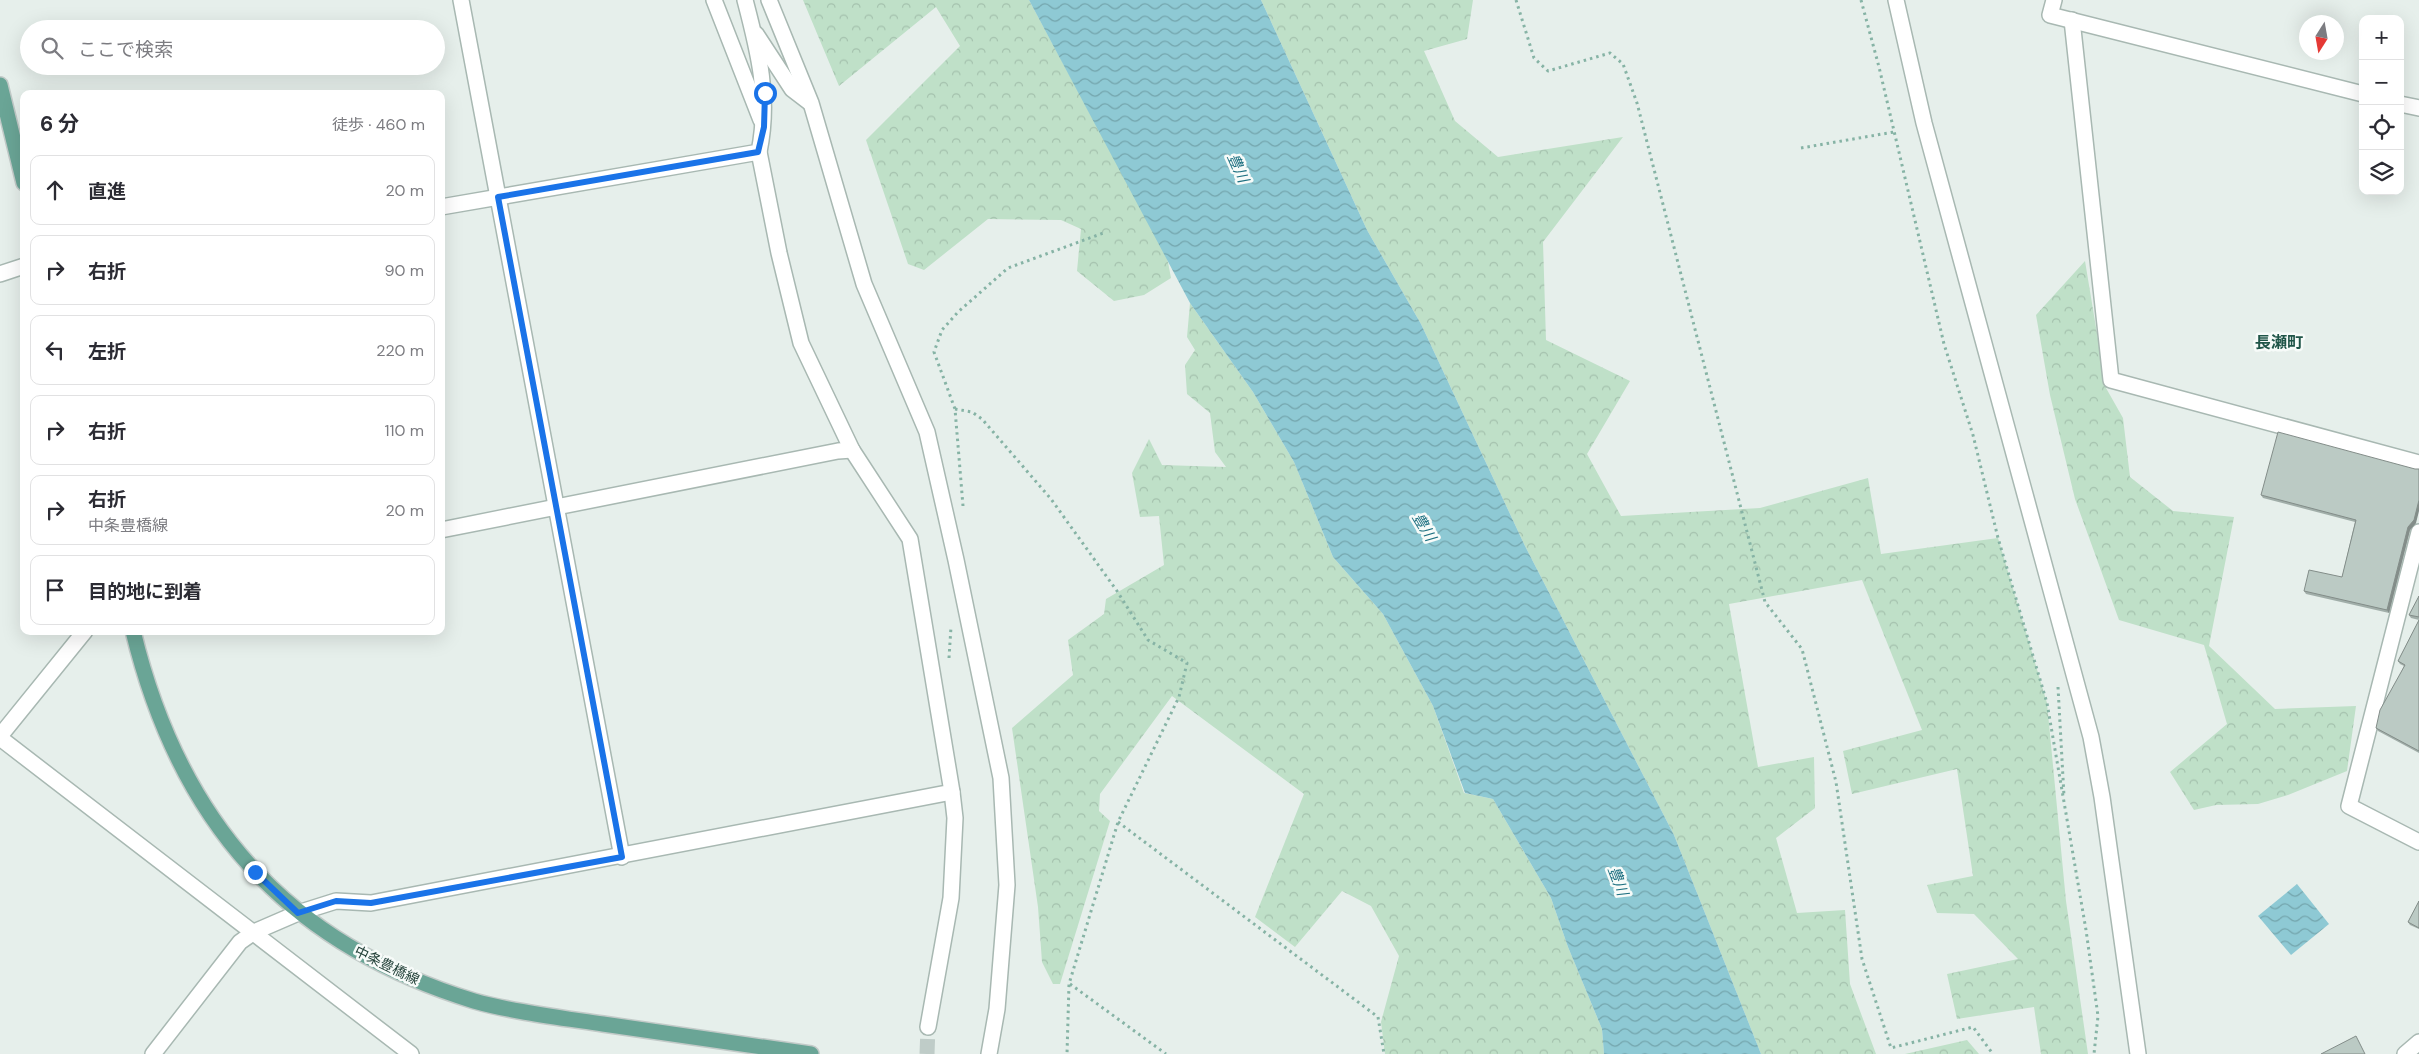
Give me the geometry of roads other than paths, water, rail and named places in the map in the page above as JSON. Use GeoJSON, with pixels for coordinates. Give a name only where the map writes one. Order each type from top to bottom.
{"type":"FeatureCollection","features":[{"type":"Feature","properties":{"kind":"main road"},"geometry":{"type":"LineString","coordinates":[[0,85],[20,167]]}},
{"type":"Feature","properties":{"kind":"main road","name":"中条豊橋線"},"geometry":{"type":"LineString","coordinates":[[134,635],[141,663],[178,761],[209,814],[255,872],[298,913],[364,956],[413,980],[476,1001],[564,1018],[811,1054]]}},
{"type":"Feature","properties":{"kind":"street"},"geometry":{"type":"LineString","coordinates":[[461,0],[622,857]]}},
{"type":"Feature","properties":{"kind":"street"},"geometry":{"type":"LineString","coordinates":[[714,0],[764,127]]}},
{"type":"Feature","properties":{"kind":"street"},"geometry":{"type":"LineString","coordinates":[[735,0],[792,89],[811,103]]}},
{"type":"Feature","properties":{"kind":"street"},"geometry":{"type":"LineString","coordinates":[[746,0],[765,93],[764,127],[758,152],[779,253],[802,343],[852,450],[910,539],[956,818],[951,898],[928,1027]]}},
{"type":"Feature","properties":{"kind":"street"},"geometry":{"type":"LineString","coordinates":[[769,0],[811,103],[864,284],[926,432],[956,560],[1000,778],[1007,885],[996,1009],[989,1054]]}},
{"type":"Feature","properties":{"kind":"street"},"geometry":{"type":"LineString","coordinates":[[1896,0],[1924,123],[2091,738],[2102,797],[2138,1054]]}},
{"type":"Feature","properties":{"kind":"street"},"geometry":{"type":"LineString","coordinates":[[2054,0],[2050,15],[2359,93]]}},
{"type":"Feature","properties":{"kind":"street"},"geometry":{"type":"LineString","coordinates":[[2072,20],[2111,380],[2419,463]]}},
{"type":"Feature","properties":{"kind":"street"},"geometry":{"type":"LineString","coordinates":[[2404,105],[2419,108]]}},
{"type":"Feature","properties":{"kind":"street"},"geometry":{"type":"LineString","coordinates":[[445,206],[758,152]]}},
{"type":"Feature","properties":{"kind":"street"},"geometry":{"type":"LineString","coordinates":[[0,274],[20,267]]}},
{"type":"Feature","properties":{"kind":"street"},"geometry":{"type":"LineString","coordinates":[[445,529],[838,451],[852,450]]}},
{"type":"Feature","properties":{"kind":"street"},"geometry":{"type":"LineString","coordinates":[[2419,532],[2349,806],[2419,842]]}},
{"type":"Feature","properties":{"kind":"street"},"geometry":{"type":"LineString","coordinates":[[82,635],[0,737],[411,1054]]}},
{"type":"Feature","properties":{"kind":"street"},"geometry":{"type":"LineString","coordinates":[[153,1054],[240,942],[254,932],[298,913],[336,901],[371,903],[622,857],[952,792]]}},
{"type":"Feature","properties":{"kind":"street"},"geometry":{"type":"LineString","coordinates":[[2405,1054],[2419,1042]]}},
{"type":"Feature","properties":{"kind":"water","name":"豊川"},"geometry":{"type":"Polygon","coordinates":[[[1029,0],[1261,0],[1367,230],[1421,324],[1525,546],[1674,835],[1761,1054],[1604,1054],[1602,1029],[1568,947],[1551,898],[1493,799],[1465,793],[1433,706],[1383,614],[1333,557],[1294,462],[1253,392],[1190,303],[1029,0]]]}},
{"type":"Feature","properties":{"kind":"water"},"geometry":{"type":"Polygon","coordinates":[[[2297,884],[2329,924],[2291,955],[2258,916],[2297,884]]]}},
{"type":"Feature","properties":{"kind":"tunnel"},"geometry":{"type":"LineString","coordinates":[[927,1054],[928,1027]]}},
{"type":"Feature","properties":{"kind":"district","name":"長瀬町"},"geometry":{"type":"Point","coordinates":[2279,342]}}]}
